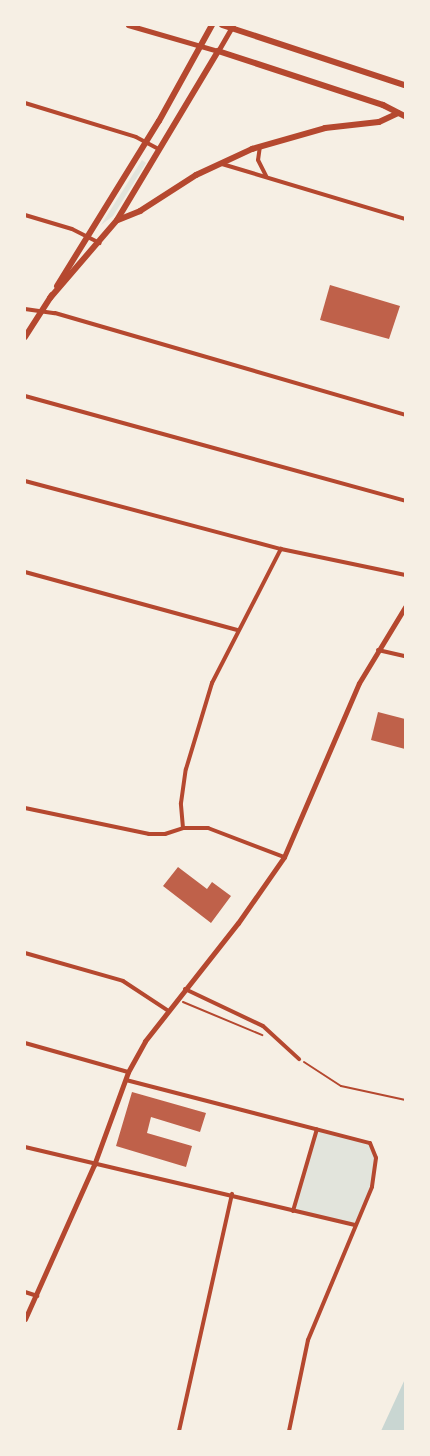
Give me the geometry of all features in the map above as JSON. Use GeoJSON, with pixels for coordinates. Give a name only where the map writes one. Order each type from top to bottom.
{"type":"FeatureCollection","features":[{"type":"Feature","properties":{"kind":"main road"},"geometry":{"type":"LineString","coordinates":[[25,337],[146,142],[212,25]]}},
{"type":"Feature","properties":{"kind":"main road"},"geometry":{"type":"LineString","coordinates":[[222,25],[405,85]]}},
{"type":"Feature","properties":{"kind":"main road"},"geometry":{"type":"LineString","coordinates":[[50,298],[100,243],[117,220],[161,150],[218,51],[383,105],[402,115]]}},
{"type":"Feature","properties":{"kind":"main road"},"geometry":{"type":"LineString","coordinates":[[117,220],[140,211],[220,163],[260,146],[325,128],[380,122],[402,115]]}},
{"type":"Feature","properties":{"kind":"street"},"geometry":{"type":"LineString","coordinates":[[128,25],[218,51],[232,27]]}},
{"type":"Feature","properties":{"kind":"street"},"geometry":{"type":"LineString","coordinates":[[25,103],[146,142],[161,150]]}},
{"type":"Feature","properties":{"kind":"street"},"geometry":{"type":"LineString","coordinates":[[260,146],[258,160],[266,176]]}},
{"type":"Feature","properties":{"kind":"street"},"geometry":{"type":"LineString","coordinates":[[220,163],[405,219]]}},
{"type":"Feature","properties":{"kind":"street"},"geometry":{"type":"LineString","coordinates":[[25,215],[88,236],[100,243]]}},
{"type":"Feature","properties":{"kind":"street"},"geometry":{"type":"LineString","coordinates":[[25,309],[42,311],[405,415]]}},
{"type":"Feature","properties":{"kind":"street"},"geometry":{"type":"LineString","coordinates":[[25,396],[405,501]]}},
{"type":"Feature","properties":{"kind":"street"},"geometry":{"type":"LineString","coordinates":[[25,481],[280,549],[405,574]]}},
{"type":"Feature","properties":{"kind":"street"},"geometry":{"type":"LineString","coordinates":[[183,828],[181,803],[186,768],[212,683],[236,630],[280,549]]}},
{"type":"Feature","properties":{"kind":"street"},"geometry":{"type":"LineString","coordinates":[[25,572],[236,630]]}},
{"type":"Feature","properties":{"kind":"street"},"geometry":{"type":"LineString","coordinates":[[25,1319],[37,1296],[94,1165],[128,1072],[145,1040],[249,908],[284,857],[359,683],[377,650],[405,607]]}},
{"type":"Feature","properties":{"kind":"street"},"geometry":{"type":"LineString","coordinates":[[377,650],[405,656]]}},
{"type":"Feature","properties":{"kind":"street"},"geometry":{"type":"LineString","coordinates":[[25,808],[149,834],[165,834],[183,828],[208,828],[284,857]]}},
{"type":"Feature","properties":{"kind":"street"},"geometry":{"type":"LineString","coordinates":[[25,953],[123,981],[167,1010]]}},
{"type":"Feature","properties":{"kind":"street"},"geometry":{"type":"LineString","coordinates":[[185,989],[263,1026],[299,1059]]}},
{"type":"Feature","properties":{"kind":"street"},"geometry":{"type":"LineString","coordinates":[[25,1044],[128,1072]]}},
{"type":"Feature","properties":{"kind":"street"},"geometry":{"type":"LineString","coordinates":[[126,1080],[370,1143],[376,1158],[372,1187],[308,1340],[289,1431]]}},
{"type":"Feature","properties":{"kind":"street"},"geometry":{"type":"LineString","coordinates":[[293,1211],[317,1129]]}},
{"type":"Feature","properties":{"kind":"street"},"geometry":{"type":"LineString","coordinates":[[25,1147],[94,1165],[232,1194],[356,1226]]}},
{"type":"Feature","properties":{"kind":"street"},"geometry":{"type":"LineString","coordinates":[[179,1431],[232,1194]]}},
{"type":"Feature","properties":{"kind":"street"},"geometry":{"type":"LineString","coordinates":[[25,1292],[37,1296]]}},
{"type":"Feature","properties":{"kind":"path"},"geometry":{"type":"LineString","coordinates":[[176,999],[268,1040]]}},
{"type":"Feature","properties":{"kind":"path"},"geometry":{"type":"LineString","coordinates":[[299,1059],[341,1086],[405,1100]]}},
{"type":"Feature","properties":{"kind":"shaded area"},"geometry":{"type":"Polygon","coordinates":[[[142,160],[146,163],[113,216],[101,225],[142,160]]]}},
{"type":"Feature","properties":{"kind":"shaded area"},"geometry":{"type":"Polygon","coordinates":[[[317,1129],[370,1143],[376,1158],[372,1187],[355,1225],[293,1211],[317,1129]]]}},
{"type":"Feature","properties":{"kind":"shaded area"},"geometry":{"type":"Polygon","coordinates":[[[405,1379],[405,1431],[381,1431],[405,1379]]]}},
{"type":"Feature","properties":{"kind":"building"},"geometry":{"type":"Polygon","coordinates":[[[330,285],[400,306],[389,339],[320,320],[330,285]]]}},
{"type":"Feature","properties":{"kind":"building"},"geometry":{"type":"Polygon","coordinates":[[[378,712],[405,719],[405,749],[371,740],[378,712]]]}},
{"type":"Feature","properties":{"kind":"building"},"geometry":{"type":"Polygon","coordinates":[[[178,867],[207,889],[212,882],[231,896],[211,923],[163,886],[178,867]]]}},
{"type":"Feature","properties":{"kind":"building"},"geometry":{"type":"Polygon","coordinates":[[[132,1092],[206,1113],[200,1132],[151,1117],[147,1133],[192,1146],[186,1167],[116,1146],[132,1092]]]}}]}
